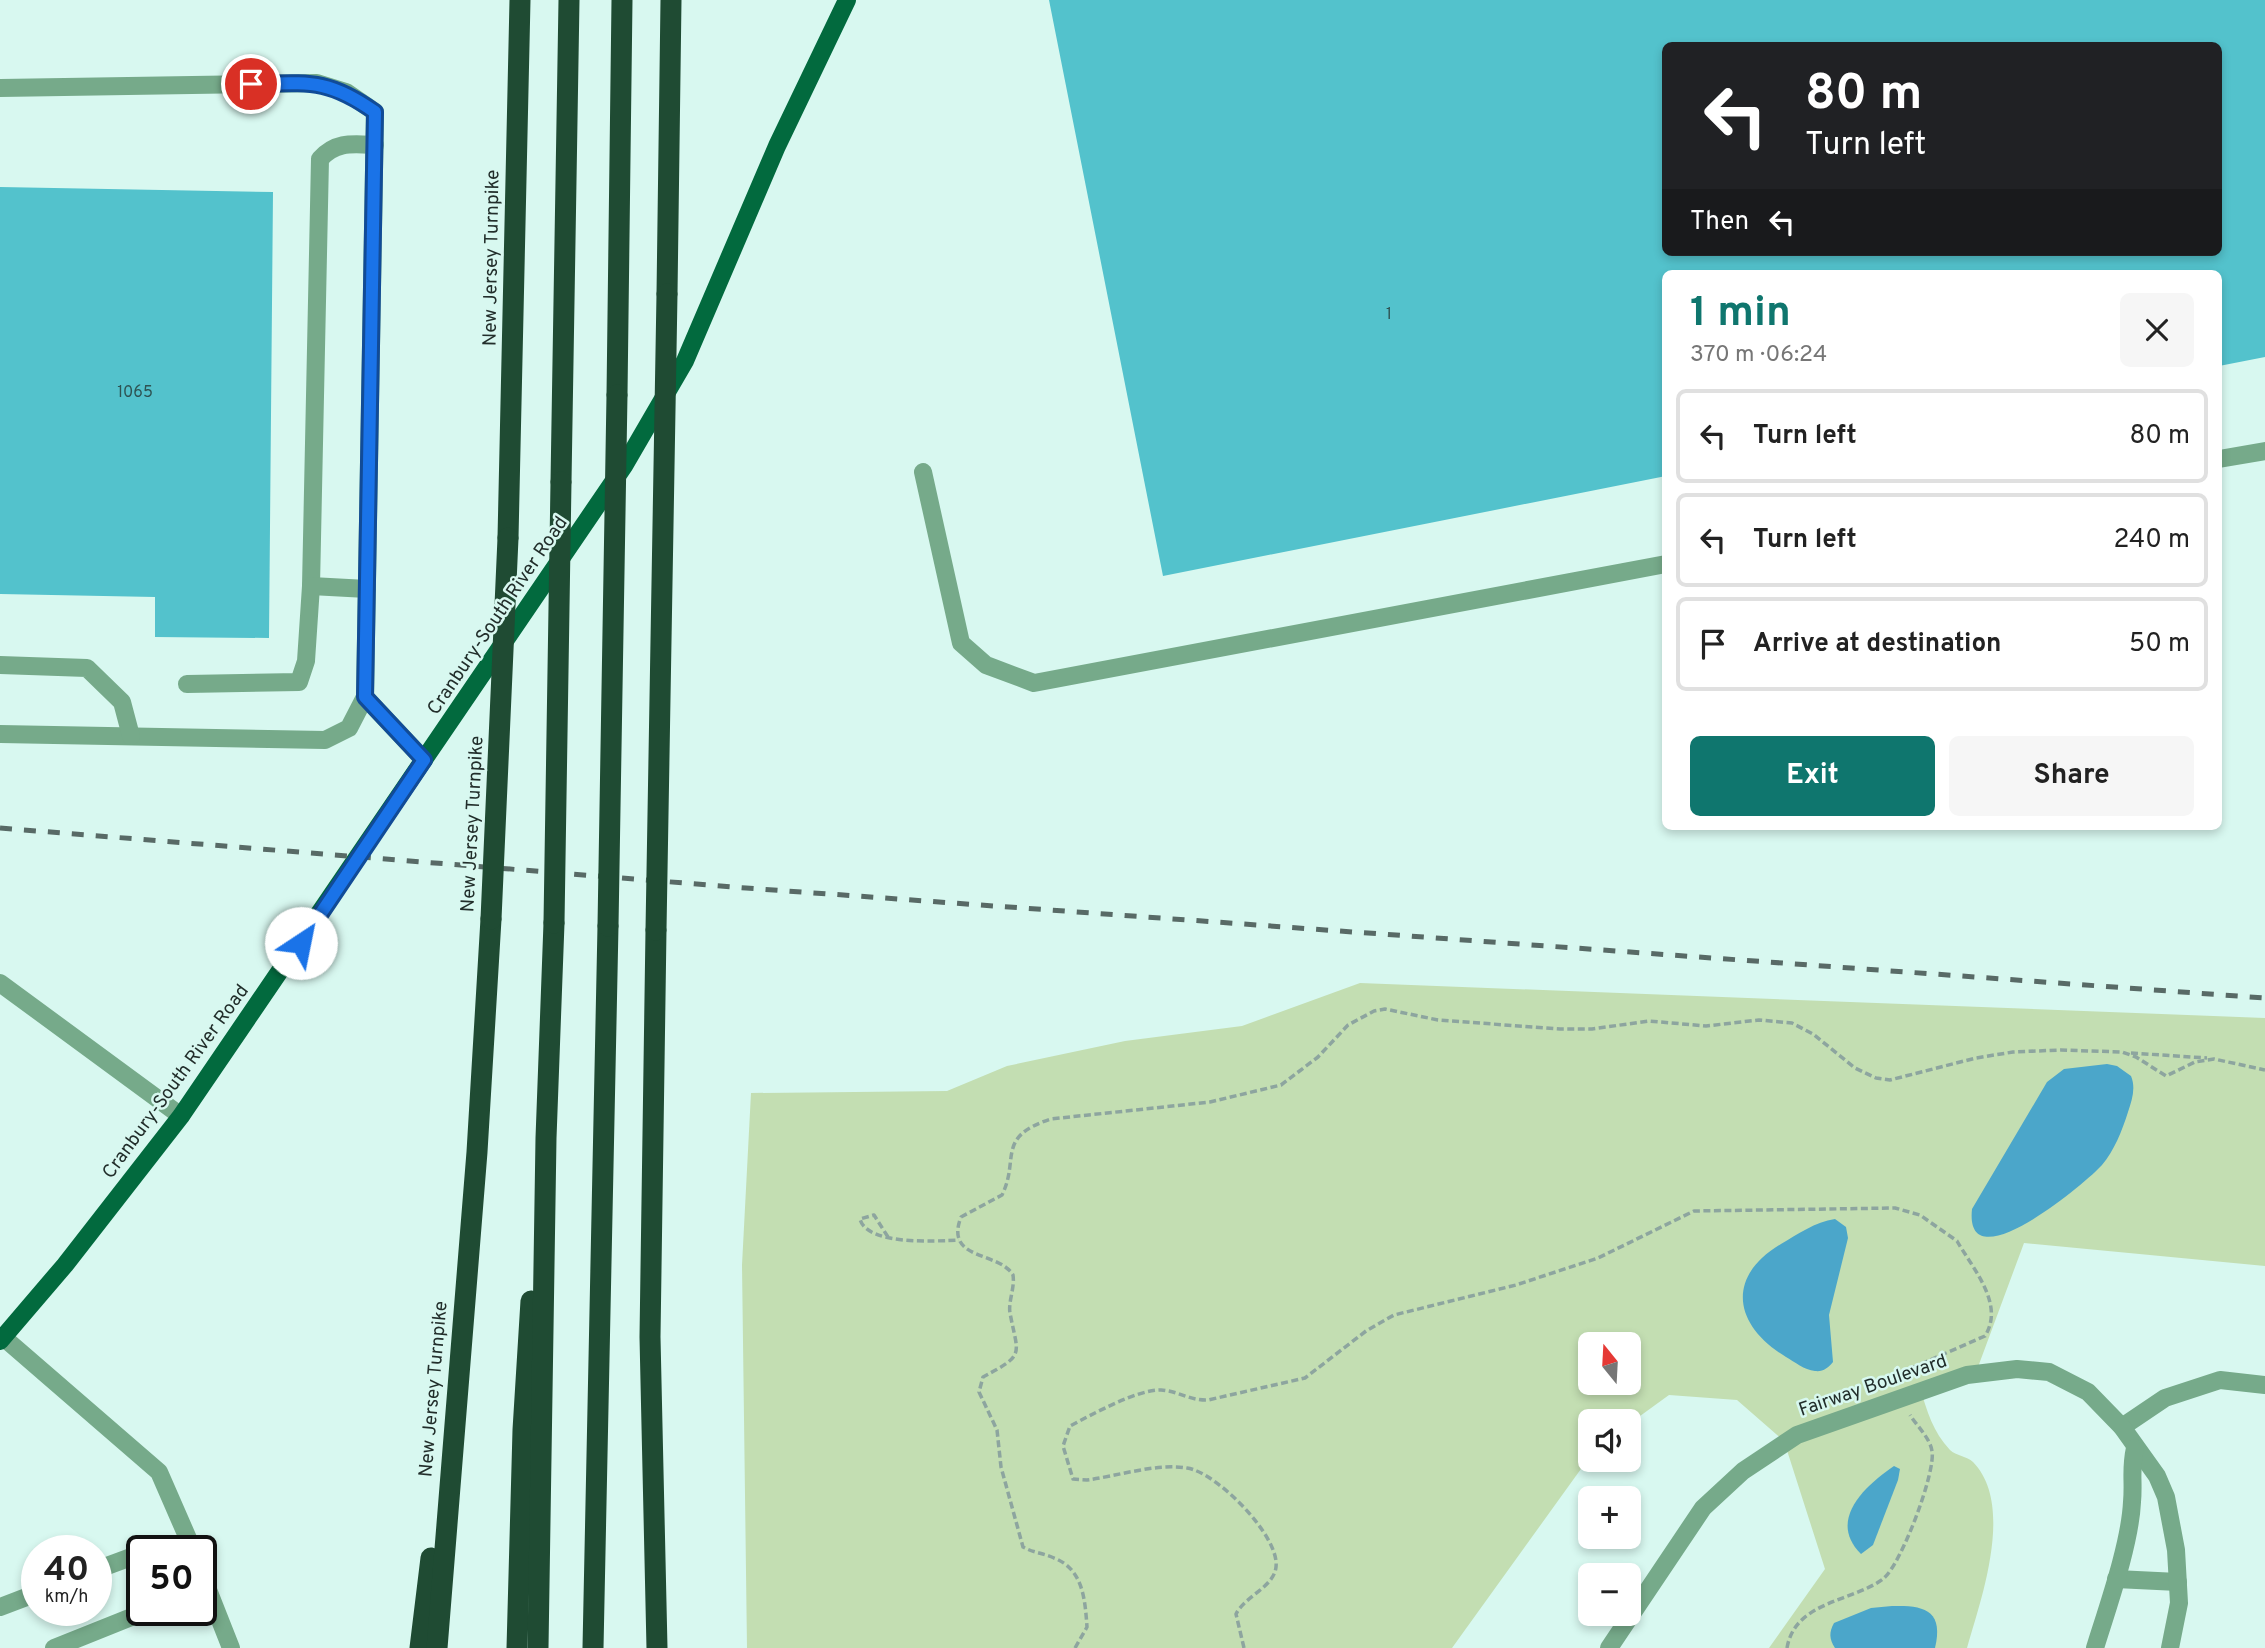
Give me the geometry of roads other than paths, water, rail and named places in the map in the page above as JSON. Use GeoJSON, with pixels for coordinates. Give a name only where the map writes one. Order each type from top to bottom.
{"type":"FeatureCollection","features":[{"type":"Feature","properties":{"kind":"highway","name":"New Jersey Turnpike"},"geometry":{"type":"LineString","coordinates":[[437,1648],[477,1152],[491,919],[508,538],[520,0]]}},
{"type":"Feature","properties":{"kind":"highway"},"geometry":{"type":"LineString","coordinates":[[538,1648],[547,1138],[554,923],[569,0]]}},
{"type":"Feature","properties":{"kind":"highway"},"geometry":{"type":"LineString","coordinates":[[593,1648],[608,926],[622,0]]}},
{"type":"Feature","properties":{"kind":"highway"},"geometry":{"type":"LineString","coordinates":[[657,1648],[650,1337],[671,0]]}},
{"type":"Feature","properties":{"kind":"highway"},"geometry":{"type":"LineString","coordinates":[[517,1648],[526,1369],[547,1138]]}},
{"type":"Feature","properties":{"kind":"highway"},"geometry":{"type":"LineString","coordinates":[[420,1648],[430,1559],[452,1439]]}},
{"type":"Feature","properties":{"kind":"highway"},"geometry":{"type":"LineString","coordinates":[[597,1459],[605,1648]]}},
{"type":"Feature","properties":{"kind":"highway"},"geometry":{"type":"LineString","coordinates":[[652,1510],[668,1648]]}},
{"type":"Feature","properties":{"kind":"main road","name":"Cranbury-South River Road"},"geometry":{"type":"LineString","coordinates":[[2,1339],[65,1265],[181,1116],[624,466],[685,361],[777,146],[847,0]]}},
{"type":"Feature","properties":{"kind":"street"},"geometry":{"type":"LineString","coordinates":[[0,88],[317,83],[346,92],[375,112],[365,697],[349,728],[325,740],[0,734]]}},
{"type":"Feature","properties":{"kind":"street"},"geometry":{"type":"LineString","coordinates":[[187,684],[299,682],[306,661],[306,628],[311,586],[320,159],[328,149],[342,144],[375,145]]}},
{"type":"Feature","properties":{"kind":"street"},"geometry":{"type":"LineString","coordinates":[[2222,458],[2265,451]]}},
{"type":"Feature","properties":{"kind":"street"},"geometry":{"type":"LineString","coordinates":[[923,472],[961,643],[986,665],[1034,683],[1662,565]]}},
{"type":"Feature","properties":{"kind":"street"},"geometry":{"type":"LineString","coordinates":[[311,586],[367,589]]}},
{"type":"Feature","properties":{"kind":"street"},"geometry":{"type":"LineString","coordinates":[[0,664],[88,668],[122,702],[131,736]]}},
{"type":"Feature","properties":{"kind":"street"},"geometry":{"type":"LineString","coordinates":[[365,697],[424,760]]}},
{"type":"Feature","properties":{"kind":"street"},"geometry":{"type":"LineString","coordinates":[[0,983],[181,1116]]}},
{"type":"Feature","properties":{"kind":"street"},"geometry":{"type":"LineString","coordinates":[[2,1339],[159,1472],[186,1535]]}},
{"type":"Feature","properties":{"kind":"street","name":"Fairway Boulevard"},"geometry":{"type":"LineString","coordinates":[[1609,1648],[1703,1508],[1743,1471],[1797,1435],[1967,1375],[2017,1369],[2049,1372],[2088,1392],[2122,1427],[2135,1448],[2149,1461],[2166,1497],[2176,1550],[2179,1603],[2170,1648]]}},
{"type":"Feature","properties":{"kind":"street"},"geometry":{"type":"LineString","coordinates":[[2122,1427],[2165,1398],[2220,1380],[2265,1385]]}},
{"type":"Feature","properties":{"kind":"street"},"geometry":{"type":"LineString","coordinates":[[2095,1648],[2116,1579],[2133,1502],[2130,1474],[2135,1448]]}},
{"type":"Feature","properties":{"kind":"street"},"geometry":{"type":"LineString","coordinates":[[2116,1579],[2178,1582]]}},
{"type":"Feature","properties":{"kind":"street"},"geometry":{"type":"LineString","coordinates":[[0,1607],[21,1599]]}},
{"type":"Feature","properties":{"kind":"street"},"geometry":{"type":"LineString","coordinates":[[217,1617],[230,1648]]}},
{"type":"Feature","properties":{"kind":"street"},"geometry":{"type":"LineString","coordinates":[[54,1648],[126,1619]]}},
{"type":"Feature","properties":{"kind":"water"},"geometry":{"type":"Polygon","coordinates":[[[2107,1064],[2117,1066],[2131,1076],[2133,1089],[2120,1133],[2102,1165],[2052,1207],[2028,1222],[2005,1233],[1987,1237],[1975,1230],[1972,1209],[2047,1082],[2064,1069],[2107,1064]]]}},
{"type":"Feature","properties":{"kind":"water"},"geometry":{"type":"Polygon","coordinates":[[[1835,1219],[1846,1227],[1848,1238],[1829,1315],[1833,1362],[1825,1369],[1815,1371],[1786,1357],[1755,1331],[1743,1301],[1744,1286],[1751,1271],[1763,1257],[1807,1229],[1835,1219]]]}},
{"type":"Feature","properties":{"kind":"water"},"geometry":{"type":"Polygon","coordinates":[[[1894,1466],[1900,1469],[1898,1480],[1873,1545],[1861,1554],[1851,1541],[1849,1516],[1862,1494],[1894,1466]]]}},
{"type":"Feature","properties":{"kind":"water"},"geometry":{"type":"Polygon","coordinates":[[[1913,1607],[1929,1612],[1937,1625],[1935,1648],[1835,1648],[1830,1636],[1834,1623],[1871,1608],[1913,1607]]]}},
{"type":"Feature","properties":{"kind":"railway"},"geometry":{"type":"LineString","coordinates":[[0,828],[746,888],[2265,998]]}}]}
